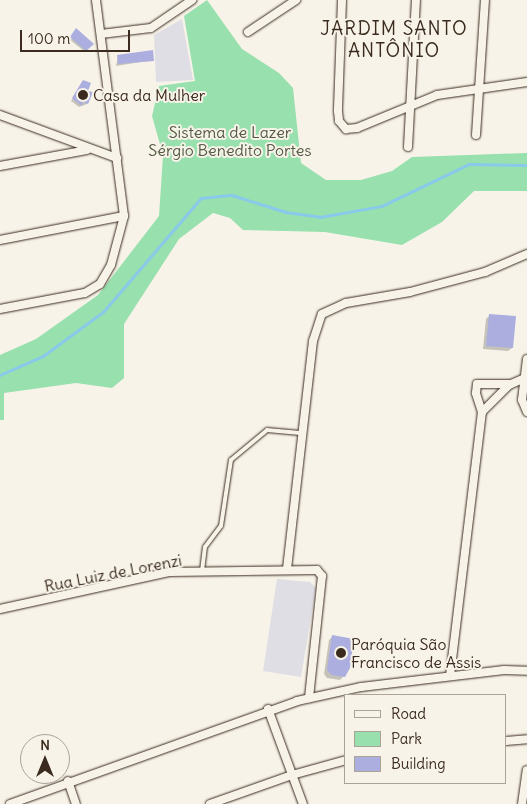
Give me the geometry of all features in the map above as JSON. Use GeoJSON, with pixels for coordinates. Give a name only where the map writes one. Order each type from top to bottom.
{"type":"FeatureCollection","features":[{"type":"Feature","properties":{"kind":"street"},"geometry":{"type":"LineString","coordinates":[[0,309],[85,293],[95,288],[108,272],[124,216],[96,0]]}},
{"type":"Feature","properties":{"kind":"street"},"geometry":{"type":"LineString","coordinates":[[101,34],[151,28],[192,0]]}},
{"type":"Feature","properties":{"kind":"street"},"geometry":{"type":"LineString","coordinates":[[248,32],[296,0]]}},
{"type":"Feature","properties":{"kind":"street"},"geometry":{"type":"LineString","coordinates":[[342,0],[338,107],[341,124],[349,130],[438,95],[479,91],[527,82]]}},
{"type":"Feature","properties":{"kind":"street"},"geometry":{"type":"LineString","coordinates":[[408,147],[416,0]]}},
{"type":"Feature","properties":{"kind":"street"},"geometry":{"type":"LineString","coordinates":[[476,135],[484,0]]}},
{"type":"Feature","properties":{"kind":"street"},"geometry":{"type":"LineString","coordinates":[[0,115],[88,150],[117,158]]}},
{"type":"Feature","properties":{"kind":"street"},"geometry":{"type":"LineString","coordinates":[[0,166],[88,150]]}},
{"type":"Feature","properties":{"kind":"street"},"geometry":{"type":"LineString","coordinates":[[0,240],[124,216]]}},
{"type":"Feature","properties":{"kind":"street"},"geometry":{"type":"LineString","coordinates":[[287,569],[313,341],[322,314],[346,303],[410,292],[485,272],[527,254]]}},
{"type":"Feature","properties":{"kind":"street"},"geometry":{"type":"LineString","coordinates":[[527,359],[523,405],[527,412]]}},
{"type":"Feature","properties":{"kind":"street"},"geometry":{"type":"LineString","coordinates":[[450,676],[482,412],[476,392],[477,384],[510,384],[525,378]]}},
{"type":"Feature","properties":{"kind":"street"},"geometry":{"type":"LineString","coordinates":[[482,412],[510,384]]}},
{"type":"Feature","properties":{"kind":"street","name":"Rua Luiz de Lorenzi"},"geometry":{"type":"LineString","coordinates":[[0,609],[170,572],[312,569],[321,573],[309,698]]}},
{"type":"Feature","properties":{"kind":"street"},"geometry":{"type":"LineString","coordinates":[[70,780],[268,709],[309,698],[360,687],[450,676],[526,670]]}},
{"type":"Feature","properties":{"kind":"street"},"geometry":{"type":"LineString","coordinates":[[268,709],[303,804]]}},
{"type":"Feature","properties":{"kind":"street"},"geometry":{"type":"LineString","coordinates":[[507,740],[527,739]]}},
{"type":"Feature","properties":{"kind":"street"},"geometry":{"type":"LineString","coordinates":[[210,804],[292,774],[344,761]]}},
{"type":"Feature","properties":{"kind":"street"},"geometry":{"type":"LineString","coordinates":[[522,804],[527,770]]}},
{"type":"Feature","properties":{"kind":"street"},"geometry":{"type":"LineString","coordinates":[[10,804],[60,784]]}},
{"type":"Feature","properties":{"kind":"street"},"geometry":{"type":"LineString","coordinates":[[69,784],[76,804]]}},
{"type":"Feature","properties":{"kind":"lane"},"geometry":{"type":"LineString","coordinates":[[202,571],[205,548],[220,526],[231,460],[267,430],[303,433]]}},
{"type":"Feature","properties":{"kind":"shaded area"},"geometry":{"type":"Polygon","coordinates":[[[182,19],[193,80],[156,82],[154,35],[182,19]]]}},
{"type":"Feature","properties":{"kind":"shaded area"},"geometry":{"type":"Polygon","coordinates":[[[277,579],[310,582],[316,588],[301,677],[263,671],[277,579]]]}},
{"type":"Feature","properties":{"kind":"green space","name":"Sistema de Lazer Sérgio Benedito Portes"},"geometry":{"type":"Polygon","coordinates":[[[207,0],[242,49],[279,73],[293,88],[301,163],[326,180],[361,180],[392,171],[412,157],[527,153],[527,191],[474,191],[442,222],[402,245],[325,232],[243,230],[230,218],[213,213],[179,239],[124,324],[124,378],[112,388],[76,383],[4,393],[4,420],[0,420],[0,355],[36,339],[98,295],[159,216],[163,155],[152,116],[159,86],[195,81],[184,16],[207,0]]]}},
{"type":"Feature","properties":{"kind":"building"},"geometry":{"type":"Polygon","coordinates":[[[76,28],[94,44],[86,51],[70,37],[76,28]]]}},
{"type":"Feature","properties":{"kind":"building"},"geometry":{"type":"Polygon","coordinates":[[[153,50],[154,61],[118,64],[117,55],[153,50]]]}},
{"type":"Feature","properties":{"kind":"building","name":"Casa da Mulher"},"geometry":{"type":"Polygon","coordinates":[[[83,80],[91,83],[88,91],[93,92],[88,104],[83,102],[82,106],[72,98],[83,80]]]}},
{"type":"Feature","properties":{"kind":"building"},"geometry":{"type":"Polygon","coordinates":[[[489,314],[516,316],[513,348],[486,346],[489,314]]]}},
{"type":"Feature","properties":{"kind":"building","name":"Paróquia São Francisco de Assis"},"geometry":{"type":"Polygon","coordinates":[[[332,635],[354,639],[350,668],[345,677],[331,675],[327,670],[332,635]]]}},
{"type":"Feature","properties":{"kind":"waterway"},"geometry":{"type":"LineString","coordinates":[[0,375],[43,356],[103,312],[201,198],[232,195],[286,212],[320,217],[382,206],[469,164],[527,165]]}},
{"type":"Feature","properties":{"kind":"place","name":"Casa da Mulher"},"geometry":{"type":"Point","coordinates":[83,95]}},
{"type":"Feature","properties":{"kind":"place","name":"Paróquia São Francisco de Assis"},"geometry":{"type":"Point","coordinates":[341,653]}},
{"type":"Feature","properties":{"kind":"district","name":"JARDIM SANTO ANTÔNIO"},"geometry":{"type":"Point","coordinates":[394,40]}}]}
